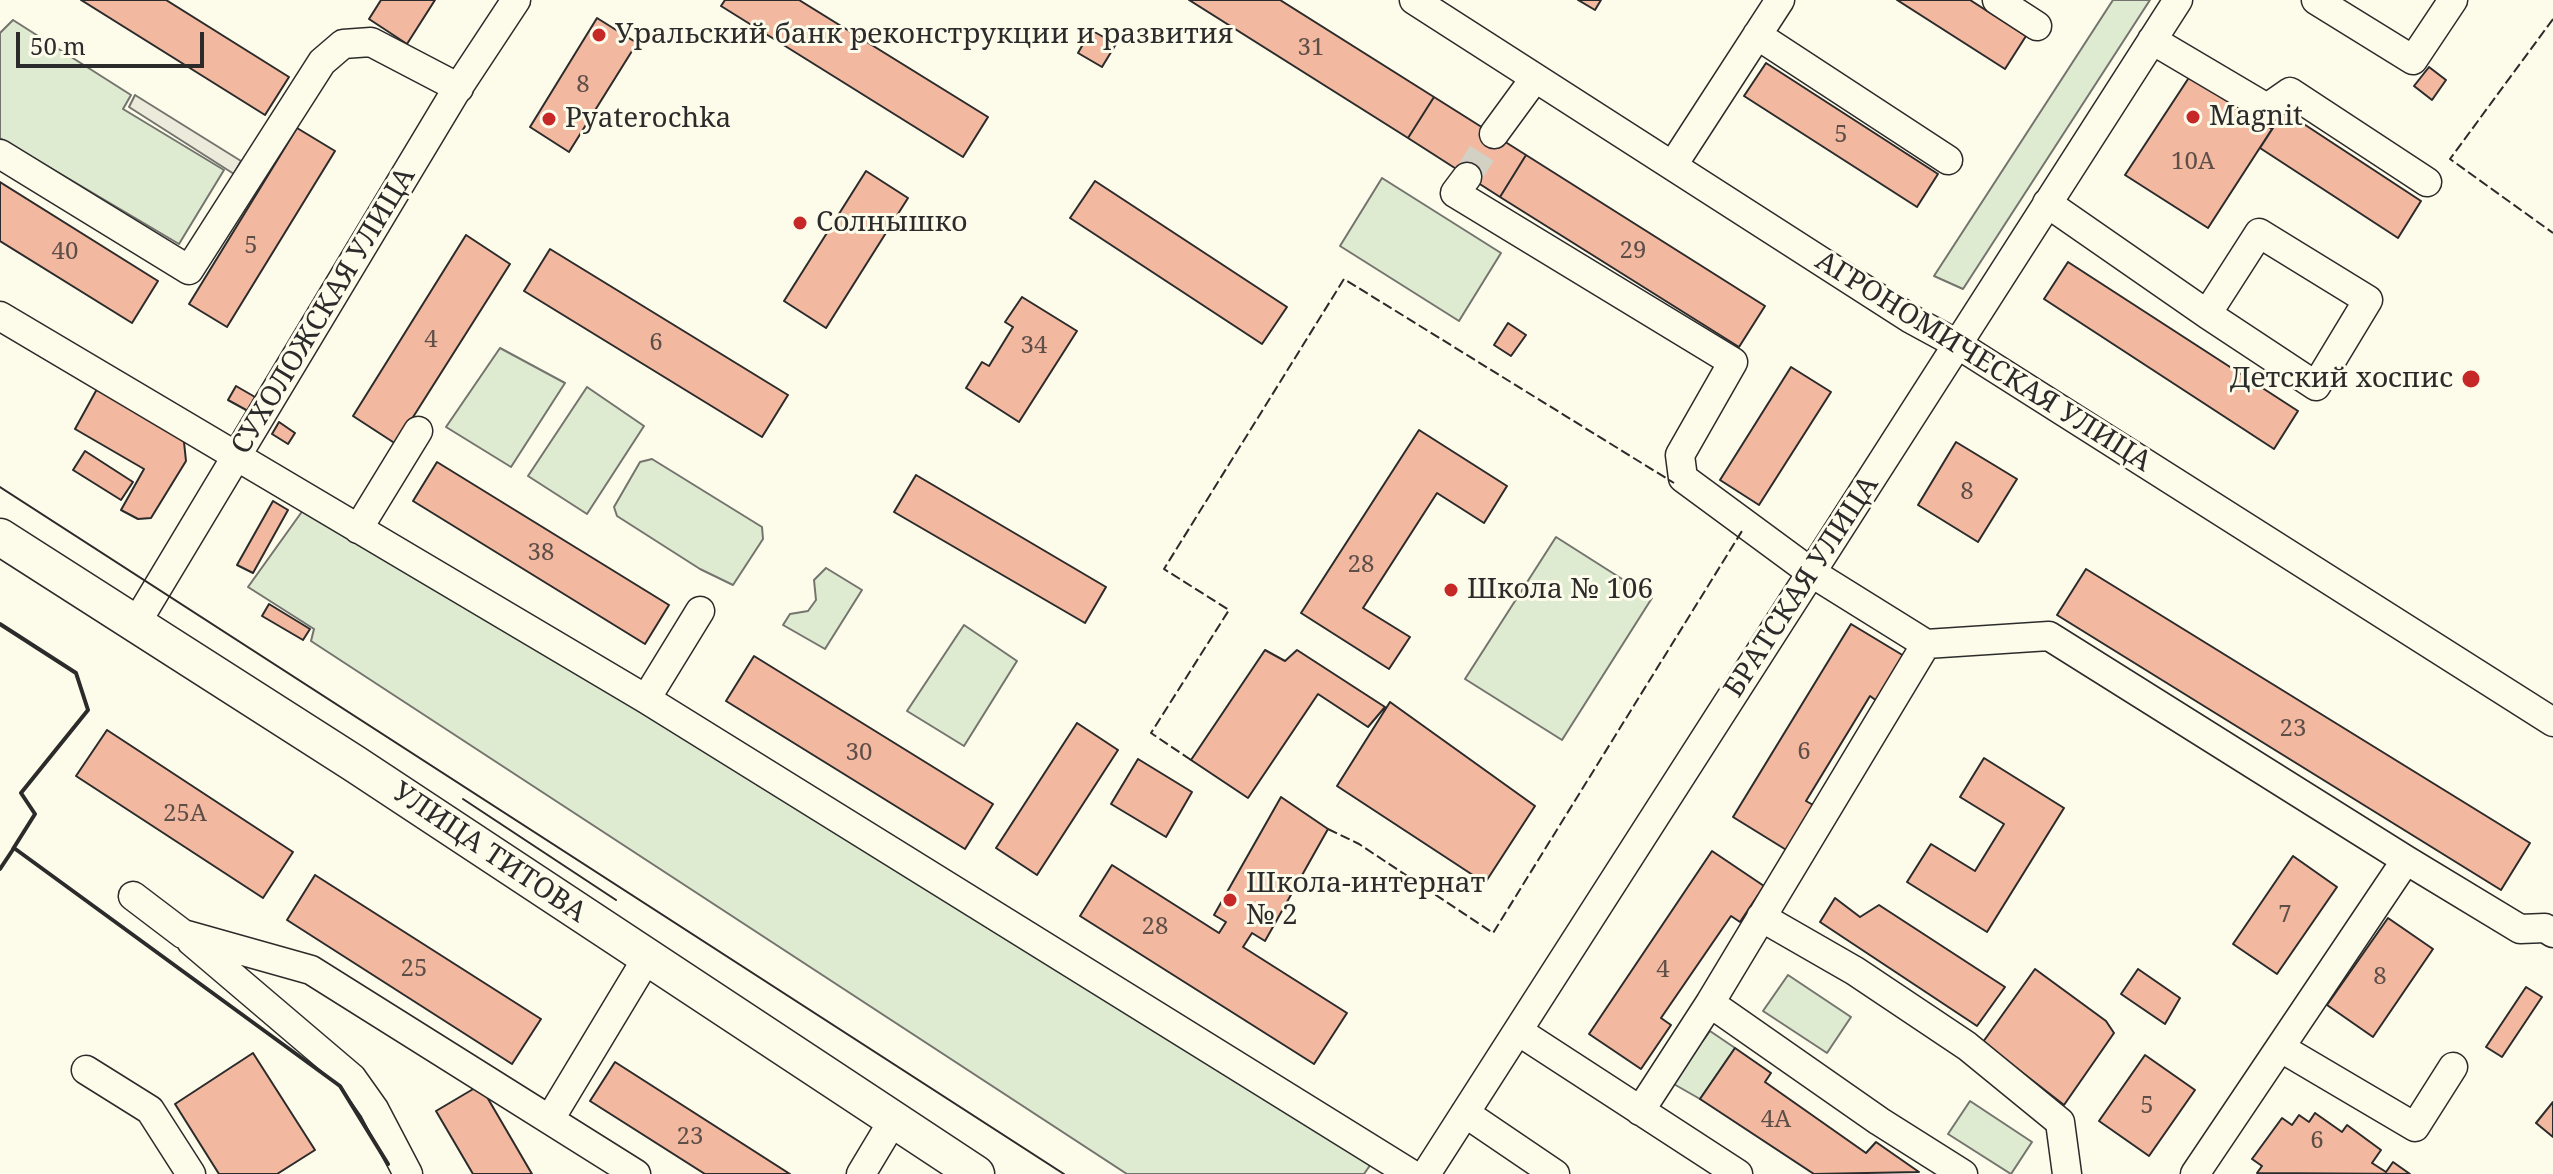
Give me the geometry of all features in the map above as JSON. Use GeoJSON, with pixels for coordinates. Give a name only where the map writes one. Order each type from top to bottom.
{"type":"FeatureCollection","features":[{"type":"Feature","properties":{"kind":"main road","name":"УЛИЦА ТИТОВА"},"geometry":{"type":"LineString","coordinates":[[0,537],[355,764],[976,1174]]}},
{"type":"Feature","properties":{"kind":"street","name":"СУХОЛОЖСКАЯ УЛИЦА"},"geometry":{"type":"LineString","coordinates":[[135,625],[459,88],[516,0]]}},
{"type":"Feature","properties":{"kind":"street","name":"АГРОНОМИЧЕСКАЯ УЛИЦА"},"geometry":{"type":"LineString","coordinates":[[1414,0],[1911,319],[1957,344],[2553,722]]}},
{"type":"Feature","properties":{"kind":"street"},"geometry":{"type":"LineString","coordinates":[[1673,165],[1780,0]]}},
{"type":"Feature","properties":{"kind":"street"},"geometry":{"type":"LineString","coordinates":[[1997,0],[2037,26]]}},
{"type":"Feature","properties":{"kind":"street","name":"БРАТСКАЯ УЛИЦА"},"geometry":{"type":"LineString","coordinates":[[1426,1174],[2178,0]]}},
{"type":"Feature","properties":{"kind":"street"},"geometry":{"type":"LineString","coordinates":[[2316,0],[2413,60],[2453,0]]}},
{"type":"Feature","properties":{"kind":"street"},"geometry":{"type":"LineString","coordinates":[[1757,35],[1948,160]]}},
{"type":"Feature","properties":{"kind":"street"},"geometry":{"type":"LineString","coordinates":[[2152,40],[2267,108],[2290,92],[2427,182]]}},
{"type":"Feature","properties":{"kind":"street"},"geometry":{"type":"LineString","coordinates":[[0,154],[189,270],[322,62],[343,44],[371,42],[459,88]]}},
{"type":"Feature","properties":{"kind":"street"},"geometry":{"type":"LineString","coordinates":[[1494,134],[1535,78]]}},
{"type":"Feature","properties":{"kind":"street"},"geometry":{"type":"LineString","coordinates":[[1467,177],[1455,193],[1733,362],[1680,455],[1683,478],[1812,573],[1926,644],[2049,636],[2520,929],[2550,926]]}},
{"type":"Feature","properties":{"kind":"street"},"geometry":{"type":"LineString","coordinates":[[2047,203],[2207,314],[2316,386],[2368,300],[2259,233],[2207,314]]}},
{"type":"Feature","properties":{"kind":"street"},"geometry":{"type":"LineString","coordinates":[[0,316],[646,699],[1411,1174]]}},
{"type":"Feature","properties":{"kind":"street"},"geometry":{"type":"LineString","coordinates":[[358,529],[418,431]]}},
{"type":"Feature","properties":{"kind":"street"},"geometry":{"type":"LineString","coordinates":[[646,699],[700,611]]}},
{"type":"Feature","properties":{"kind":"street"},"geometry":{"type":"LineString","coordinates":[[1640,1111],[1710,1003],[1926,644]]}},
{"type":"Feature","properties":{"kind":"street"},"geometry":{"type":"LineString","coordinates":[[2196,1174],[2406,860]]}},
{"type":"Feature","properties":{"kind":"street"},"geometry":{"type":"LineString","coordinates":[[133,896],[183,934],[352,1078],[374,1109],[408,1174]]}},
{"type":"Feature","properties":{"kind":"street"},"geometry":{"type":"LineString","coordinates":[[1761,917],[1855,971],[1957,1039],[2060,1122],[2067,1174]]}},
{"type":"Feature","properties":{"kind":"street"},"geometry":{"type":"LineString","coordinates":[[183,934],[311,970],[636,1174]]}},
{"type":"Feature","properties":{"kind":"street"},"geometry":{"type":"LineString","coordinates":[[550,1119],[647,958]]}},
{"type":"Feature","properties":{"kind":"street"},"geometry":{"type":"LineString","coordinates":[[1710,1003],[1879,1121],[1963,1174]]}},
{"type":"Feature","properties":{"kind":"street"},"geometry":{"type":"LineString","coordinates":[[1518,1031],[1738,1174]]}},
{"type":"Feature","properties":{"kind":"street"},"geometry":{"type":"LineString","coordinates":[[2281,1048],[2415,1127],[2453,1067]]}},
{"type":"Feature","properties":{"kind":"street"},"geometry":{"type":"LineString","coordinates":[[86,1070],[150,1110],[191,1174]]}},
{"type":"Feature","properties":{"kind":"street"},"geometry":{"type":"LineString","coordinates":[[1465,1113],[1555,1174]]}},
{"type":"Feature","properties":{"kind":"street"},"geometry":{"type":"LineString","coordinates":[[861,1174],[894,1119]]}},
{"type":"Feature","properties":{"kind":"green space"},"geometry":{"type":"Polygon","coordinates":[[[2113,0],[2150,0],[1963,289],[1934,276],[2113,0]]]}},
{"type":"Feature","properties":{"kind":"green space"},"geometry":{"type":"Polygon","coordinates":[[[13,20],[131,95],[123,109],[224,170],[179,244],[0,138],[0,33],[13,20]]]}},
{"type":"Feature","properties":{"kind":"green space"},"geometry":{"type":"Polygon","coordinates":[[[1382,178],[1501,253],[1459,321],[1340,246],[1382,178]]]}},
{"type":"Feature","properties":{"kind":"green space"},"geometry":{"type":"Polygon","coordinates":[[[500,348],[565,383],[511,467],[446,427],[500,348]]]}},
{"type":"Feature","properties":{"kind":"green space"},"geometry":{"type":"Polygon","coordinates":[[[587,387],[644,426],[587,514],[528,476],[587,387]]]}},
{"type":"Feature","properties":{"kind":"green space"},"geometry":{"type":"Polygon","coordinates":[[[652,459],[762,527],[763,539],[733,585],[700,569],[617,516],[614,507],[640,462],[652,459]]]}},
{"type":"Feature","properties":{"kind":"green space"},"geometry":{"type":"Polygon","coordinates":[[[306,506],[1373,1161],[1364,1174],[1127,1174],[311,641],[314,629],[248,587],[306,506]]]}},
{"type":"Feature","properties":{"kind":"green space"},"geometry":{"type":"Polygon","coordinates":[[[1556,537],[1652,598],[1562,740],[1465,679],[1556,537]]]}},
{"type":"Feature","properties":{"kind":"green space"},"geometry":{"type":"Polygon","coordinates":[[[826,568],[862,590],[825,649],[783,625],[790,614],[808,611],[816,600],[814,580],[826,568]]]}},
{"type":"Feature","properties":{"kind":"green space"},"geometry":{"type":"Polygon","coordinates":[[[964,625],[1017,661],[964,746],[907,711],[964,625]]]}},
{"type":"Feature","properties":{"kind":"green space"},"geometry":{"type":"Polygon","coordinates":[[[1788,975],[1851,1017],[1827,1053],[1763,1011],[1788,975]]]}},
{"type":"Feature","properties":{"kind":"green space"},"geometry":{"type":"Polygon","coordinates":[[[1710,1031],[1735,1048],[1700,1099],[1672,1083],[1710,1031]]]}},
{"type":"Feature","properties":{"kind":"green space"},"geometry":{"type":"Polygon","coordinates":[[[1970,1101],[2032,1142],[2011,1174],[1948,1134],[1970,1101]]]}},
{"type":"Feature","properties":{"kind":"shaded area"},"geometry":{"type":"Polygon","coordinates":[[[135,95],[241,161],[234,174],[129,107],[135,95]]]}},
{"type":"Feature","properties":{"kind":"building"},"geometry":{"type":"Polygon","coordinates":[[[81,0],[166,0],[289,77],[265,115],[81,0]]]}},
{"type":"Feature","properties":{"kind":"building"},"geometry":{"type":"Polygon","coordinates":[[[381,0],[435,0],[407,44],[369,19],[381,0]]]}},
{"type":"Feature","properties":{"kind":"building"},"geometry":{"type":"Polygon","coordinates":[[[725,0],[799,0],[988,117],[963,157],[721,6],[725,0]]]}},
{"type":"Feature","properties":{"kind":"building"},"geometry":{"type":"Polygon","coordinates":[[[1189,0],[1280,0],[1434,97],[1408,138],[1189,0]]]}},
{"type":"Feature","properties":{"kind":"building"},"geometry":{"type":"Polygon","coordinates":[[[1578,0],[1601,0],[1595,10],[1578,0]]]}},
{"type":"Feature","properties":{"kind":"building"},"geometry":{"type":"Polygon","coordinates":[[[1897,0],[1970,0],[2026,36],[2005,69],[1897,0]]]}},
{"type":"Feature","properties":{"kind":"building"},"geometry":{"type":"Polygon","coordinates":[[[597,18],[637,43],[569,152],[530,127],[597,18]]]}},
{"type":"Feature","properties":{"kind":"building"},"geometry":{"type":"Polygon","coordinates":[[[1091,30],[1116,44],[1102,67],[1078,53],[1091,30]]]}},
{"type":"Feature","properties":{"kind":"building"},"geometry":{"type":"Polygon","coordinates":[[[1766,63],[1938,174],[1917,207],[1744,96],[1766,63]]]}},
{"type":"Feature","properties":{"kind":"building"},"geometry":{"type":"Polygon","coordinates":[[[2429,67],[2446,80],[2432,100],[2414,86],[2429,67]]]}},
{"type":"Feature","properties":{"kind":"building"},"geometry":{"type":"Polygon","coordinates":[[[2190,76],[2272,129],[2208,228],[2125,175],[2190,76]]]}},
{"type":"Feature","properties":{"kind":"building"},"geometry":{"type":"Polygon","coordinates":[[[1434,97],[1526,155],[1500,197],[1408,138],[1434,97]]]}},
{"type":"Feature","properties":{"kind":"building"},"geometry":{"type":"Polygon","coordinates":[[[2284,111],[2421,201],[2398,238],[2260,148],[2284,111]]]}},
{"type":"Feature","properties":{"kind":"building"},"geometry":{"type":"Polygon","coordinates":[[[297,128],[335,151],[227,327],[189,304],[297,128]]]}},
{"type":"Feature","properties":{"kind":"building"},"geometry":{"type":"Polygon","coordinates":[[[1526,155],[1765,306],[1739,347],[1500,197],[1526,155]]]}},
{"type":"Feature","properties":{"kind":"building"},"geometry":{"type":"Polygon","coordinates":[[[866,171],[908,198],[826,328],[784,301],[866,171]]]}},
{"type":"Feature","properties":{"kind":"building"},"geometry":{"type":"Polygon","coordinates":[[[1095,181],[1287,307],[1262,344],[1070,218],[1095,181]]]}},
{"type":"Feature","properties":{"kind":"building"},"geometry":{"type":"Polygon","coordinates":[[[0,182],[158,281],[132,323],[0,241],[0,182]]]}},
{"type":"Feature","properties":{"kind":"building"},"geometry":{"type":"Polygon","coordinates":[[[466,235],[510,264],[396,444],[353,416],[466,235]]]}},
{"type":"Feature","properties":{"kind":"building"},"geometry":{"type":"Polygon","coordinates":[[[550,249],[788,395],[762,437],[524,291],[550,249]]]}},
{"type":"Feature","properties":{"kind":"building"},"geometry":{"type":"Polygon","coordinates":[[[2068,262],[2298,411],[2274,449],[2044,299],[2068,262]]]}},
{"type":"Feature","properties":{"kind":"building"},"geometry":{"type":"Polygon","coordinates":[[[1022,297],[1077,331],[1019,422],[966,388],[982,362],[989,366],[1013,327],[1005,322],[1022,297]]]}},
{"type":"Feature","properties":{"kind":"building"},"geometry":{"type":"Polygon","coordinates":[[[1508,323],[1526,335],[1511,356],[1494,345],[1508,323]]]}},
{"type":"Feature","properties":{"kind":"building"},"geometry":{"type":"Polygon","coordinates":[[[1791,367],[1831,392],[1759,505],[1720,480],[1791,367]]]}},
{"type":"Feature","properties":{"kind":"building"},"geometry":{"type":"Polygon","coordinates":[[[236,386],[255,397],[248,411],[228,400],[236,386]]]}},
{"type":"Feature","properties":{"kind":"building"},"geometry":{"type":"Polygon","coordinates":[[[97,389],[181,437],[184,442],[186,461],[151,518],[138,519],[121,510],[144,469],[75,429],[97,389]]]}},
{"type":"Feature","properties":{"kind":"building"},"geometry":{"type":"Polygon","coordinates":[[[279,422],[295,433],[288,444],[272,434],[279,422]]]}},
{"type":"Feature","properties":{"kind":"building"},"geometry":{"type":"Polygon","coordinates":[[[1419,430],[1507,486],[1484,523],[1437,493],[1363,608],[1410,637],[1389,669],[1301,613],[1419,430]]]}},
{"type":"Feature","properties":{"kind":"building"},"geometry":{"type":"Polygon","coordinates":[[[1956,442],[2017,479],[1978,542],[1918,505],[1956,442]]]}},
{"type":"Feature","properties":{"kind":"building"},"geometry":{"type":"Polygon","coordinates":[[[85,451],[133,482],[121,500],[73,470],[85,451]]]}},
{"type":"Feature","properties":{"kind":"building"},"geometry":{"type":"Polygon","coordinates":[[[437,462],[669,605],[645,644],[413,501],[437,462]]]}},
{"type":"Feature","properties":{"kind":"building"},"geometry":{"type":"Polygon","coordinates":[[[916,475],[1106,587],[1085,623],[894,512],[916,475]]]}},
{"type":"Feature","properties":{"kind":"building"},"geometry":{"type":"Polygon","coordinates":[[[273,501],[288,510],[253,573],[237,565],[273,501]]]}},
{"type":"Feature","properties":{"kind":"building"},"geometry":{"type":"Polygon","coordinates":[[[2086,569],[2530,843],[2501,890],[2057,615],[2086,569]]]}},
{"type":"Feature","properties":{"kind":"building"},"geometry":{"type":"Polygon","coordinates":[[[269,604],[310,629],[303,640],[262,616],[269,604]]]}},
{"type":"Feature","properties":{"kind":"building"},"geometry":{"type":"Polygon","coordinates":[[[1851,624],[1909,659],[1881,704],[1870,696],[1806,801],[1815,806],[1788,851],[1733,817],[1851,624]]]}},
{"type":"Feature","properties":{"kind":"building"},"geometry":{"type":"Polygon","coordinates":[[[1265,650],[1285,661],[1297,650],[1385,707],[1368,727],[1318,694],[1248,798],[1191,760],[1265,650]]]}},
{"type":"Feature","properties":{"kind":"building"},"geometry":{"type":"Polygon","coordinates":[[[754,656],[993,804],[965,849],[726,701],[754,656]]]}},
{"type":"Feature","properties":{"kind":"building"},"geometry":{"type":"Polygon","coordinates":[[[1390,702],[1535,806],[1485,883],[1337,786],[1390,702]]]}},
{"type":"Feature","properties":{"kind":"building"},"geometry":{"type":"Polygon","coordinates":[[[1077,723],[1118,750],[1037,875],[996,848],[1077,723]]]}},
{"type":"Feature","properties":{"kind":"building"},"geometry":{"type":"Polygon","coordinates":[[[107,730],[293,852],[263,898],[76,776],[107,730]]]}},
{"type":"Feature","properties":{"kind":"building"},"geometry":{"type":"Polygon","coordinates":[[[1984,758],[2064,808],[1987,932],[1907,882],[1931,844],[1975,871],[2004,824],[1960,797],[1984,758]]]}},
{"type":"Feature","properties":{"kind":"building"},"geometry":{"type":"Polygon","coordinates":[[[1138,759],[1192,792],[1166,837],[1111,804],[1138,759]]]}},
{"type":"Feature","properties":{"kind":"building"},"geometry":{"type":"Polygon","coordinates":[[[1281,797],[1328,829],[1265,941],[1252,933],[1243,947],[1347,1013],[1314,1064],[1080,916],[1112,865],[1219,933],[1226,922],[1214,915],[1281,797]]]}},
{"type":"Feature","properties":{"kind":"building"},"geometry":{"type":"Polygon","coordinates":[[[1712,851],[1764,886],[1740,922],[1731,916],[1661,1018],[1671,1025],[1641,1069],[1589,1034],[1712,851]]]}},
{"type":"Feature","properties":{"kind":"building"},"geometry":{"type":"Polygon","coordinates":[[[2293,856],[2337,887],[2277,974],[2233,944],[2293,856]]]}},
{"type":"Feature","properties":{"kind":"building"},"geometry":{"type":"Polygon","coordinates":[[[315,875],[541,1019],[512,1064],[287,920],[315,875]]]}},
{"type":"Feature","properties":{"kind":"building"},"geometry":{"type":"Polygon","coordinates":[[[1835,898],[1860,917],[1879,905],[2005,987],[1977,1026],[1820,922],[1835,898]]]}},
{"type":"Feature","properties":{"kind":"building"},"geometry":{"type":"Polygon","coordinates":[[[2388,918],[2433,949],[2373,1037],[2327,1005],[2388,918]]]}},
{"type":"Feature","properties":{"kind":"building"},"geometry":{"type":"Polygon","coordinates":[[[2035,969],[2106,1021],[2114,1033],[2064,1105],[1983,1042],[2035,969]]]}},
{"type":"Feature","properties":{"kind":"building"},"geometry":{"type":"Polygon","coordinates":[[[2138,969],[2180,998],[2165,1024],[2121,994],[2138,969]]]}},
{"type":"Feature","properties":{"kind":"building"},"geometry":{"type":"Polygon","coordinates":[[[2526,987],[2542,997],[2502,1057],[2486,1047],[2526,987]]]}},
{"type":"Feature","properties":{"kind":"building"},"geometry":{"type":"Polygon","coordinates":[[[1735,1048],[1771,1073],[1765,1082],[1866,1153],[1876,1142],[1919,1172],[1814,1174],[1700,1099],[1735,1048]]]}},
{"type":"Feature","properties":{"kind":"building"},"geometry":{"type":"Polygon","coordinates":[[[253,1053],[315,1150],[277,1174],[219,1174],[175,1104],[253,1053]]]}},
{"type":"Feature","properties":{"kind":"building"},"geometry":{"type":"Polygon","coordinates":[[[2145,1055],[2195,1090],[2149,1156],[2099,1121],[2145,1055]]]}},
{"type":"Feature","properties":{"kind":"building"},"geometry":{"type":"Polygon","coordinates":[[[615,1062],[790,1174],[705,1174],[590,1101],[615,1062]]]}},
{"type":"Feature","properties":{"kind":"building"},"geometry":{"type":"Polygon","coordinates":[[[480,1085],[532,1174],[473,1174],[436,1111],[480,1085]]]}},
{"type":"Feature","properties":{"kind":"building"},"geometry":{"type":"Polygon","coordinates":[[[2553,1102],[2553,1137],[2536,1123],[2553,1102]]]}},
{"type":"Feature","properties":{"kind":"building"},"geometry":{"type":"Polygon","coordinates":[[[2315,1113],[2342,1132],[2347,1125],[2381,1150],[2372,1163],[2386,1172],[2393,1162],[2410,1174],[2257,1173],[2262,1166],[2252,1159],[2282,1118],[2292,1125],[2299,1115],[2309,1122],[2315,1113]]]}},
{"type":"Feature","properties":{"kind":"tunnel"},"geometry":{"type":"LineString","coordinates":[[1467,177],[1494,134]]}},
{"type":"Feature","properties":{"kind":"tram line"},"geometry":{"type":"LineString","coordinates":[[0,487],[1064,1174]]}},
{"type":"Feature","properties":{"kind":"tram line"},"geometry":{"type":"LineString","coordinates":[[463,799],[616,900]]}},
{"type":"Feature","properties":{"kind":"fence"},"geometry":{"type":"LineString","coordinates":[[2553,19],[2450,159],[2553,233]]}},
{"type":"Feature","properties":{"kind":"fence"},"geometry":{"type":"LineString","coordinates":[[1191,760],[1151,733],[1229,610],[1164,569],[1344,279],[1674,483]]}},
{"type":"Feature","properties":{"kind":"fence"},"geometry":{"type":"LineString","coordinates":[[1328,829],[1359,844],[1493,933],[1742,531]]}},
{"type":"Feature","properties":{"kind":"wall"},"geometry":{"type":"LineString","coordinates":[[0,624],[76,673],[88,710],[21,793],[35,814],[13,849]]}},
{"type":"Feature","properties":{"kind":"wall"},"geometry":{"type":"LineString","coordinates":[[0,869],[14,848],[340,1086],[388,1164]]}},
{"type":"Feature","properties":{"kind":"place","name":"Уральский банк реконструкции и развития"},"geometry":{"type":"Point","coordinates":[599,35]}},
{"type":"Feature","properties":{"kind":"place","name":"Magnit"},"geometry":{"type":"Point","coordinates":[2193,117]}},
{"type":"Feature","properties":{"kind":"place","name":"Pyaterochka"},"geometry":{"type":"Point","coordinates":[549,119]}},
{"type":"Feature","properties":{"kind":"place","name":"Солнышко"},"geometry":{"type":"Point","coordinates":[800,223]}},
{"type":"Feature","properties":{"kind":"place","name":"Детский хоспис"},"geometry":{"type":"Point","coordinates":[2471,379]}},
{"type":"Feature","properties":{"kind":"place","name":"Школа № 106"},"geometry":{"type":"Point","coordinates":[1451,590]}},
{"type":"Feature","properties":{"kind":"place","name":"Школа-интернат № 2"},"geometry":{"type":"Point","coordinates":[1230,900]}}]}
